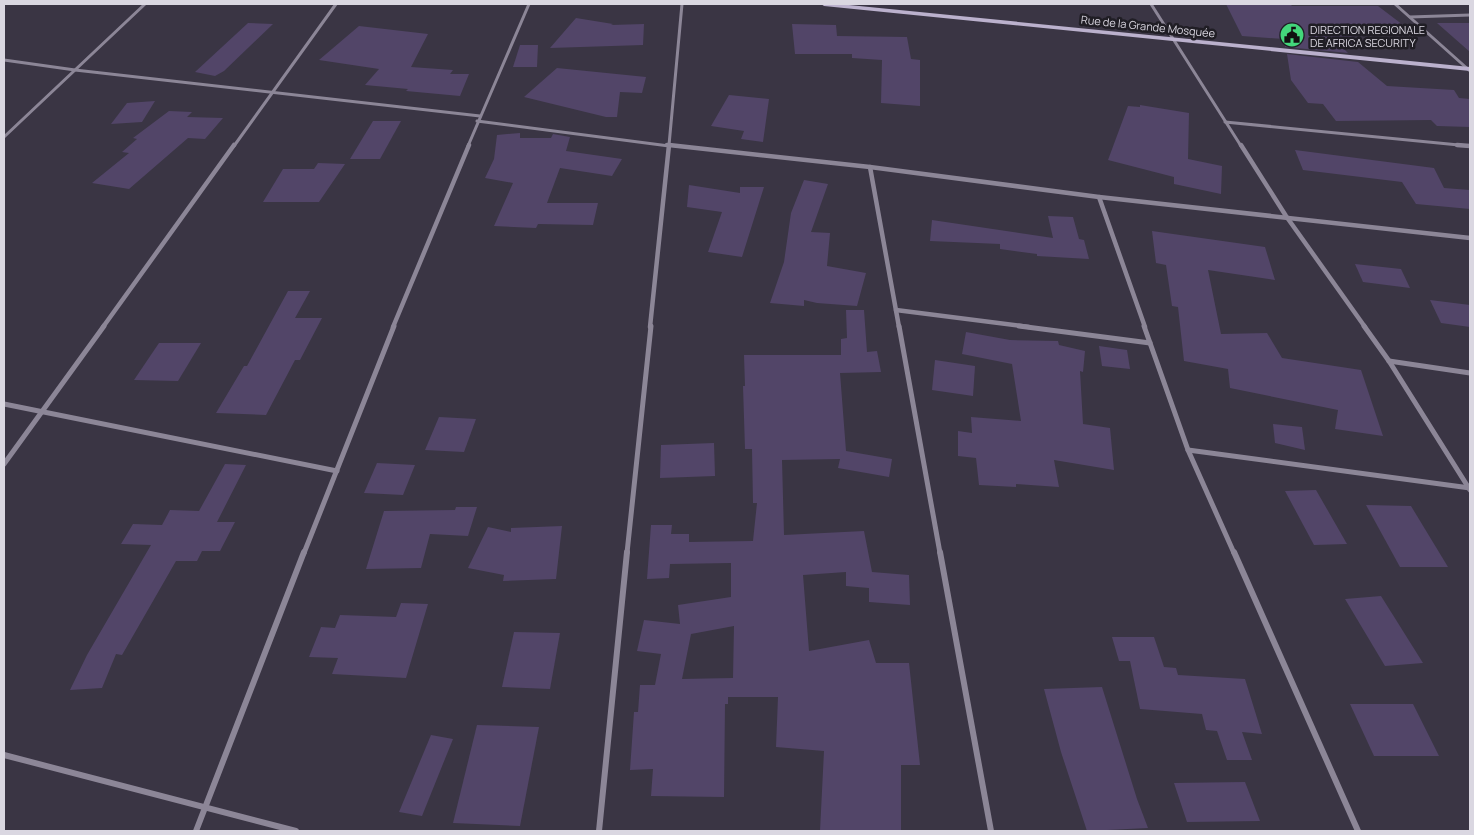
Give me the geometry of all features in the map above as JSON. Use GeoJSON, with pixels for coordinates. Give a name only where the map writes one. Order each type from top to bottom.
{"type":"FeatureCollection","features":[{"type":"Feature","properties":{"kind":"street"},"geometry":{"type":"LineString","coordinates":[[4,137],[145,4]]}},
{"type":"Feature","properties":{"kind":"street"},"geometry":{"type":"LineString","coordinates":[[4,464],[274,93],[336,4]]}},
{"type":"Feature","properties":{"kind":"street"},"geometry":{"type":"LineString","coordinates":[[196,831],[337,470],[478,119],[529,4]]}},
{"type":"Feature","properties":{"kind":"street"},"geometry":{"type":"LineString","coordinates":[[599,831],[682,4]]}},
{"type":"Feature","properties":{"kind":"street","name":"Rue de la Grande Mosquée"},"geometry":{"type":"LineString","coordinates":[[824,4],[874,6],[1469,69]]}},
{"type":"Feature","properties":{"kind":"street"},"geometry":{"type":"LineString","coordinates":[[1151,4],[1286,216],[1389,361],[1470,489]]}},
{"type":"Feature","properties":{"kind":"street"},"geometry":{"type":"LineString","coordinates":[[1395,4],[1469,69]]}},
{"type":"Feature","properties":{"kind":"street"},"geometry":{"type":"LineString","coordinates":[[1410,17],[1470,15]]}},
{"type":"Feature","properties":{"kind":"street"},"geometry":{"type":"LineString","coordinates":[[4,60],[478,119],[669,145],[1099,197],[1286,216],[1470,238]]}},
{"type":"Feature","properties":{"kind":"street"},"geometry":{"type":"LineString","coordinates":[[1226,122],[1470,146]]}},
{"type":"Feature","properties":{"kind":"street"},"geometry":{"type":"LineString","coordinates":[[870,168],[990,831]]}},
{"type":"Feature","properties":{"kind":"street"},"geometry":{"type":"LineString","coordinates":[[1099,197],[1188,450],[1358,831]]}},
{"type":"Feature","properties":{"kind":"street"},"geometry":{"type":"LineString","coordinates":[[896,310],[1150,343]]}},
{"type":"Feature","properties":{"kind":"street"},"geometry":{"type":"LineString","coordinates":[[1389,361],[1470,373]]}},
{"type":"Feature","properties":{"kind":"street"},"geometry":{"type":"LineString","coordinates":[[4,404],[42,410],[337,470]]}},
{"type":"Feature","properties":{"kind":"street"},"geometry":{"type":"LineString","coordinates":[[1188,450],[1470,489]]}},
{"type":"Feature","properties":{"kind":"street"},"geometry":{"type":"LineString","coordinates":[[4,755],[296,831]]}},
{"type":"Feature","properties":{"kind":"building"},"geometry":{"type":"Polygon","coordinates":[[[1226,4],[1378,6],[1403,25],[1357,25],[1366,35],[1352,35],[1365,47],[1342,47],[1348,53],[1285,47],[1284,39],[1242,36],[1226,4]]]}},
{"type":"Feature","properties":{"kind":"building"},"geometry":{"type":"Polygon","coordinates":[[[576,18],[613,24],[611,25],[644,24],[643,45],[550,48],[576,18]]]}},
{"type":"Feature","properties":{"kind":"building"},"geometry":{"type":"Polygon","coordinates":[[[248,23],[273,24],[224,71],[215,76],[195,72],[248,23]]]}},
{"type":"Feature","properties":{"kind":"building"},"geometry":{"type":"Polygon","coordinates":[[[1437,23],[1470,23],[1470,52],[1437,23]]]}},
{"type":"Feature","properties":{"kind":"building"},"geometry":{"type":"Polygon","coordinates":[[[792,24],[836,25],[837,36],[907,37],[911,59],[920,60],[920,106],[881,103],[882,60],[852,58],[852,54],[795,54],[792,24]]]}},
{"type":"Feature","properties":{"kind":"building"},"geometry":{"type":"Polygon","coordinates":[[[359,26],[428,34],[411,67],[453,70],[450,74],[469,74],[460,96],[365,85],[379,69],[319,60],[359,26]]]}},
{"type":"Feature","properties":{"kind":"building"},"geometry":{"type":"Polygon","coordinates":[[[520,45],[538,45],[537,67],[513,67],[520,45]]]}},
{"type":"Feature","properties":{"kind":"building"},"geometry":{"type":"Polygon","coordinates":[[[1287,54],[1358,62],[1387,86],[1454,90],[1459,98],[1470,99],[1470,127],[1437,126],[1431,120],[1336,121],[1323,104],[1308,103],[1291,80],[1287,54]]]}},
{"type":"Feature","properties":{"kind":"building"},"geometry":{"type":"Polygon","coordinates":[[[557,68],[646,77],[642,93],[620,92],[617,117],[606,117],[524,97],[557,68]]]}},
{"type":"Feature","properties":{"kind":"building"},"geometry":{"type":"Polygon","coordinates":[[[729,95],[769,99],[763,142],[741,139],[744,131],[711,126],[729,95]]]}},
{"type":"Feature","properties":{"kind":"building"},"geometry":{"type":"Polygon","coordinates":[[[155,101],[142,122],[111,124],[127,103],[155,101]]]}},
{"type":"Feature","properties":{"kind":"building"},"geometry":{"type":"Polygon","coordinates":[[[1140,105],[1189,113],[1188,159],[1222,166],[1221,194],[1174,184],[1174,177],[1108,160],[1128,106],[1140,107],[1140,105]]]}},
{"type":"Feature","properties":{"kind":"building"},"geometry":{"type":"Polygon","coordinates":[[[169,111],[192,112],[187,117],[223,118],[205,139],[188,138],[129,189],[92,183],[129,153],[122,152],[137,139],[133,138],[169,111]]]}},
{"type":"Feature","properties":{"kind":"building"},"geometry":{"type":"Polygon","coordinates":[[[373,121],[401,121],[380,159],[350,159],[373,121]]]}},
{"type":"Feature","properties":{"kind":"building"},"geometry":{"type":"Polygon","coordinates":[[[520,133],[520,138],[551,138],[553,134],[570,137],[566,151],[622,159],[612,176],[560,168],[547,203],[598,203],[593,225],[538,224],[536,228],[494,226],[513,183],[485,178],[494,159],[497,135],[520,133]]]}},
{"type":"Feature","properties":{"kind":"building"},"geometry":{"type":"Polygon","coordinates":[[[1295,150],[1434,168],[1444,188],[1470,190],[1470,209],[1416,204],[1402,182],[1303,170],[1295,150]]]}},
{"type":"Feature","properties":{"kind":"building"},"geometry":{"type":"Polygon","coordinates":[[[318,163],[345,164],[319,202],[263,202],[283,169],[314,169],[318,163]]]}},
{"type":"Feature","properties":{"kind":"building"},"geometry":{"type":"Polygon","coordinates":[[[804,180],[828,184],[811,232],[830,233],[827,266],[866,273],[857,306],[817,303],[804,300],[804,306],[770,303],[784,262],[791,213],[804,180]]]}},
{"type":"Feature","properties":{"kind":"building"},"geometry":{"type":"Polygon","coordinates":[[[689,185],[740,193],[740,187],[764,187],[742,257],[708,252],[722,212],[687,207],[689,185]]]}},
{"type":"Feature","properties":{"kind":"building"},"geometry":{"type":"Polygon","coordinates":[[[1048,216],[1073,217],[1079,239],[1084,240],[1089,259],[1037,256],[1037,254],[1000,249],[1000,244],[930,241],[932,220],[1053,238],[1048,216]]]}},
{"type":"Feature","properties":{"kind":"building"},"geometry":{"type":"Polygon","coordinates":[[[1152,231],[1265,247],[1275,280],[1208,270],[1221,334],[1267,333],[1282,358],[1361,370],[1383,436],[1335,429],[1338,410],[1230,388],[1228,369],[1184,361],[1178,307],[1172,306],[1166,265],[1156,263],[1152,231]]]}},
{"type":"Feature","properties":{"kind":"building"},"geometry":{"type":"Polygon","coordinates":[[[1355,264],[1401,269],[1410,288],[1363,282],[1355,264]]]}},
{"type":"Feature","properties":{"kind":"building"},"geometry":{"type":"Polygon","coordinates":[[[288,291],[310,291],[295,318],[322,318],[300,360],[295,360],[266,415],[216,413],[244,366],[247,366],[288,291]]]}},
{"type":"Feature","properties":{"kind":"building"},"geometry":{"type":"Polygon","coordinates":[[[1430,300],[1470,305],[1470,327],[1441,323],[1430,300]]]}},
{"type":"Feature","properties":{"kind":"building"},"geometry":{"type":"Polygon","coordinates":[[[846,310],[864,310],[867,352],[877,351],[881,372],[840,373],[846,451],[892,459],[889,477],[838,468],[840,459],[782,460],[784,535],[864,531],[872,572],[909,575],[910,605],[869,602],[869,588],[846,586],[846,572],[803,575],[809,651],[869,640],[876,663],[909,663],[920,765],[901,765],[901,831],[820,831],[824,751],[776,747],[778,697],[728,697],[728,704],[725,704],[724,797],[651,796],[653,769],[630,770],[634,712],[638,712],[640,685],[655,685],[661,654],[637,651],[644,620],[680,624],[678,605],[731,597],[731,563],[670,564],[669,578],[647,579],[651,525],[672,525],[671,534],[689,534],[689,542],[753,541],[757,503],[753,503],[752,449],[745,449],[744,355],[841,355],[841,339],[847,338],[846,310]],[[734,626],[691,634],[682,679],[733,678],[734,626]]]}},
{"type":"Feature","properties":{"kind":"building"},"geometry":{"type":"Polygon","coordinates":[[[966,332],[1010,340],[1058,341],[1059,345],[1085,351],[1083,372],[1080,371],[1083,424],[1110,428],[1114,470],[1054,460],[1059,487],[1016,484],[1016,487],[979,485],[976,458],[958,456],[958,431],[972,433],[971,417],[1021,421],[1012,364],[962,354],[966,332]]]}},
{"type":"Feature","properties":{"kind":"building"},"geometry":{"type":"Polygon","coordinates":[[[159,343],[201,343],[178,381],[134,380],[159,343]]]}},
{"type":"Feature","properties":{"kind":"building"},"geometry":{"type":"Polygon","coordinates":[[[1099,346],[1127,350],[1130,369],[1102,366],[1099,346]]]}},
{"type":"Feature","properties":{"kind":"building"},"geometry":{"type":"Polygon","coordinates":[[[935,360],[975,366],[973,396],[932,390],[935,360]]]}},
{"type":"Feature","properties":{"kind":"building"},"geometry":{"type":"Polygon","coordinates":[[[439,417],[476,419],[464,452],[425,450],[439,417]]]}},
{"type":"Feature","properties":{"kind":"building"},"geometry":{"type":"Polygon","coordinates":[[[1273,424],[1302,427],[1305,450],[1275,443],[1273,424]]]}},
{"type":"Feature","properties":{"kind":"building"},"geometry":{"type":"Polygon","coordinates":[[[714,443],[715,476],[660,478],[661,445],[714,443]]]}},
{"type":"Feature","properties":{"kind":"building"},"geometry":{"type":"Polygon","coordinates":[[[377,463],[415,465],[403,495],[364,493],[377,463]]]}},
{"type":"Feature","properties":{"kind":"building"},"geometry":{"type":"Polygon","coordinates":[[[225,464],[246,465],[217,522],[235,522],[220,551],[202,551],[197,561],[176,561],[122,655],[116,654],[102,688],[70,690],[87,655],[151,545],[121,544],[133,524],[162,525],[170,510],[199,511],[225,464]]]}},
{"type":"Feature","properties":{"kind":"building"},"geometry":{"type":"Polygon","coordinates":[[[1316,490],[1347,544],[1314,545],[1285,491],[1316,490]]]}},
{"type":"Feature","properties":{"kind":"building"},"geometry":{"type":"Polygon","coordinates":[[[1366,505],[1411,506],[1448,567],[1400,567],[1366,505]]]}},
{"type":"Feature","properties":{"kind":"building"},"geometry":{"type":"Polygon","coordinates":[[[456,507],[477,507],[468,536],[430,534],[421,568],[366,569],[384,511],[455,510],[456,507]]]}},
{"type":"Feature","properties":{"kind":"building"},"geometry":{"type":"Polygon","coordinates":[[[562,526],[556,579],[503,581],[504,575],[468,568],[488,527],[511,532],[511,528],[562,526]]]}},
{"type":"Feature","properties":{"kind":"building"},"geometry":{"type":"Polygon","coordinates":[[[1381,596],[1423,663],[1385,666],[1345,599],[1381,596]]]}},
{"type":"Feature","properties":{"kind":"building"},"geometry":{"type":"Polygon","coordinates":[[[401,603],[428,604],[406,678],[332,674],[338,658],[309,657],[321,627],[335,628],[340,615],[396,617],[401,603]]]}},
{"type":"Feature","properties":{"kind":"building"},"geometry":{"type":"Polygon","coordinates":[[[514,632],[560,633],[550,689],[502,687],[514,632]]]}},
{"type":"Feature","properties":{"kind":"building"},"geometry":{"type":"Polygon","coordinates":[[[1112,637],[1154,637],[1164,667],[1176,668],[1178,675],[1245,679],[1262,734],[1242,732],[1252,760],[1227,760],[1217,731],[1206,730],[1202,714],[1140,709],[1130,661],[1119,661],[1112,637]]]}},
{"type":"Feature","properties":{"kind":"building"},"geometry":{"type":"Polygon","coordinates":[[[1102,687],[1148,828],[1087,831],[1061,752],[1044,689],[1102,687]]]}},
{"type":"Feature","properties":{"kind":"building"},"geometry":{"type":"Polygon","coordinates":[[[1350,704],[1413,704],[1439,756],[1374,756],[1350,704]]]}},
{"type":"Feature","properties":{"kind":"building"},"geometry":{"type":"Polygon","coordinates":[[[477,725],[539,727],[520,826],[453,823],[477,725]]]}},
{"type":"Feature","properties":{"kind":"building"},"geometry":{"type":"Polygon","coordinates":[[[431,735],[453,739],[422,816],[399,812],[431,735]]]}},
{"type":"Feature","properties":{"kind":"building"},"geometry":{"type":"Polygon","coordinates":[[[1245,782],[1260,821],[1187,822],[1174,783],[1245,782]]]}},
{"type":"Feature","properties":{"kind":"place","name":"DIRECTION REGIONALE DE AFRICA SECURITY"},"geometry":{"type":"Point","coordinates":[1292,35]}}]}
